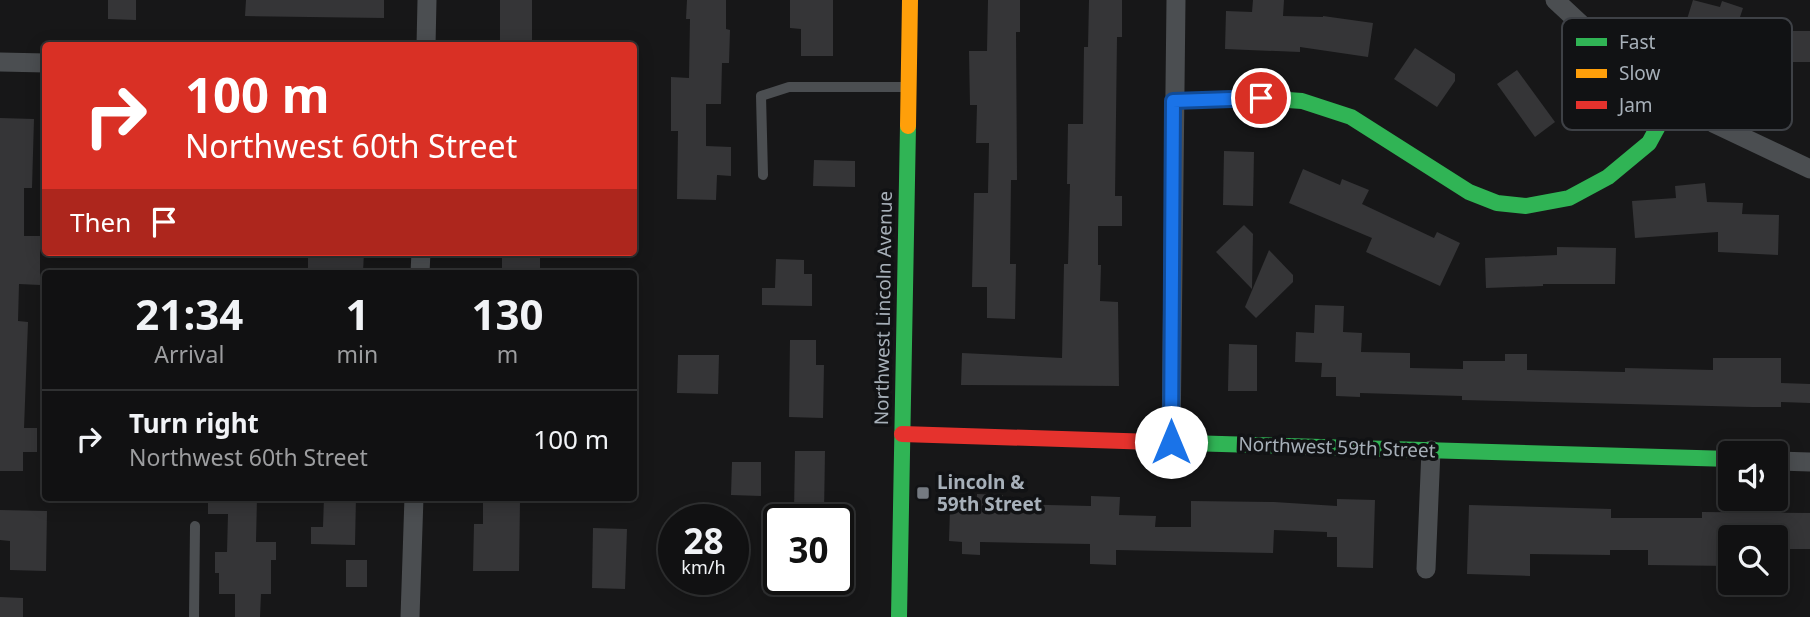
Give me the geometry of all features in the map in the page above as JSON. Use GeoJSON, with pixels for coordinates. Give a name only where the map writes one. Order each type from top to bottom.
{"type":"FeatureCollection","features":[{"type":"Feature","properties":{"kind":"street"},"geometry":{"type":"LineString","coordinates":[[426,42],[427,0]]}},
{"type":"Feature","properties":{"kind":"street","name":"Northwest Lincoln Avenue"},"geometry":{"type":"LineString","coordinates":[[898,617],[910,0]]}},
{"type":"Feature","properties":{"kind":"street"},"geometry":{"type":"LineString","coordinates":[[1171,442],[1175,0]]}},
{"type":"Feature","properties":{"kind":"street"},"geometry":{"type":"LineString","coordinates":[[1555,0],[1574,18]]}},
{"type":"Feature","properties":{"kind":"street"},"geometry":{"type":"LineString","coordinates":[[0,62],[42,63]]}},
{"type":"Feature","properties":{"kind":"street"},"geometry":{"type":"LineString","coordinates":[[1173,101],[1261,98],[1302,101],[1351,117],[1469,192],[1497,203],[1526,206],[1569,198],[1608,177],[1649,143],[1656,130]]}},
{"type":"Feature","properties":{"kind":"street"},"geometry":{"type":"LineString","coordinates":[[1728,130],[1810,169]]}},
{"type":"Feature","properties":{"kind":"street","name":"Northwest 59th Street"},"geometry":{"type":"LineString","coordinates":[[902,434],[1718,459]]}},
{"type":"Feature","properties":{"kind":"street"},"geometry":{"type":"LineString","coordinates":[[1426,569],[1431,450]]}},
{"type":"Feature","properties":{"kind":"street"},"geometry":{"type":"LineString","coordinates":[[1788,461],[1810,462]]}},
{"type":"Feature","properties":{"kind":"street"},"geometry":{"type":"LineString","coordinates":[[410,617],[414,501]]}},
{"type":"Feature","properties":{"kind":"lane"},"geometry":{"type":"LineString","coordinates":[[763,175],[761,96],[789,87],[909,87]]}},
{"type":"Feature","properties":{"kind":"lane"},"geometry":{"type":"LineString","coordinates":[[194,617],[195,526]]}},
{"type":"Feature","properties":{"kind":"building"},"geometry":{"type":"Polygon","coordinates":[[[108,0],[136,0],[136,20],[108,19],[108,0]]]}},
{"type":"Feature","properties":{"kind":"building"},"geometry":{"type":"Polygon","coordinates":[[[246,0],[384,0],[384,18],[245,16],[246,0]]]}},
{"type":"Feature","properties":{"kind":"building"},"geometry":{"type":"Polygon","coordinates":[[[500,0],[532,0],[532,42],[500,42],[500,0]]]}},
{"type":"Feature","properties":{"kind":"building"},"geometry":{"type":"Polygon","coordinates":[[[687,0],[726,0],[726,29],[730,30],[729,63],[722,63],[721,104],[706,104],[706,146],[731,147],[731,176],[717,175],[716,200],[677,199],[678,131],[671,131],[671,77],[689,78],[690,19],[686,19],[687,0]]]}},
{"type":"Feature","properties":{"kind":"building"},"geometry":{"type":"Polygon","coordinates":[[[790,0],[833,0],[833,56],[801,56],[801,29],[790,28],[790,0]]]}},
{"type":"Feature","properties":{"kind":"building"},"geometry":{"type":"Polygon","coordinates":[[[988,0],[1020,0],[1020,32],[1016,32],[1017,180],[1011,180],[1010,264],[1016,264],[1015,319],[987,318],[987,287],[972,287],[974,193],[988,193],[989,143],[976,143],[977,105],[970,105],[969,51],[987,51],[988,0]]]}},
{"type":"Feature","properties":{"kind":"building"},"geometry":{"type":"Polygon","coordinates":[[[1089,0],[1122,0],[1122,37],[1117,37],[1115,196],[1122,196],[1122,226],[1098,226],[1100,301],[1118,302],[1119,386],[961,385],[962,353],[1062,358],[1064,264],[1068,264],[1068,124],[1083,124],[1084,47],[1088,47],[1089,0]]]}},
{"type":"Feature","properties":{"kind":"building"},"geometry":{"type":"Polygon","coordinates":[[[1253,0],[1284,0],[1283,16],[1323,16],[1373,23],[1368,57],[1300,47],[1300,52],[1225,49],[1226,11],[1252,12],[1253,0]]]}},
{"type":"Feature","properties":{"kind":"building"},"geometry":{"type":"Polygon","coordinates":[[[1693,0],[1720,7],[1722,1],[1743,8],[1740,18],[1687,18],[1693,0]]]}},
{"type":"Feature","properties":{"kind":"building"},"geometry":{"type":"Polygon","coordinates":[[[1792,31],[1810,31],[1810,62],[1792,62],[1792,31]]]}},
{"type":"Feature","properties":{"kind":"building"},"geometry":{"type":"Polygon","coordinates":[[[1415,48],[1455,74],[1455,81],[1437,107],[1394,79],[1415,48]]]}},
{"type":"Feature","properties":{"kind":"building"},"geometry":{"type":"Polygon","coordinates":[[[1517,70],[1555,122],[1535,137],[1497,84],[1517,70]]]}},
{"type":"Feature","properties":{"kind":"building"},"geometry":{"type":"Polygon","coordinates":[[[0,118],[34,119],[32,188],[24,188],[24,236],[40,236],[40,285],[19,284],[18,321],[28,322],[24,428],[37,428],[37,452],[23,452],[23,471],[0,471],[0,118]]]}},
{"type":"Feature","properties":{"kind":"building"},"geometry":{"type":"Polygon","coordinates":[[[1224,151],[1254,152],[1253,206],[1223,205],[1224,151]]]}},
{"type":"Feature","properties":{"kind":"building"},"geometry":{"type":"Polygon","coordinates":[[[814,160],[855,161],[855,187],[813,186],[814,160]]]}},
{"type":"Feature","properties":{"kind":"building"},"geometry":{"type":"Polygon","coordinates":[[[1303,169],[1340,185],[1342,179],[1369,190],[1362,204],[1434,238],[1437,232],[1460,243],[1440,286],[1366,252],[1372,238],[1289,203],[1303,169]]]}},
{"type":"Feature","properties":{"kind":"building"},"geometry":{"type":"Polygon","coordinates":[[[1705,183],[1707,202],[1743,203],[1742,214],[1779,215],[1778,255],[1718,252],[1718,232],[1635,238],[1632,201],[1676,198],[1675,186],[1705,183]]]}},
{"type":"Feature","properties":{"kind":"building"},"geometry":{"type":"Polygon","coordinates":[[[1244,225],[1253,234],[1252,289],[1216,252],[1244,225]]]}},
{"type":"Feature","properties":{"kind":"building"},"geometry":{"type":"Polygon","coordinates":[[[1557,247],[1616,248],[1615,284],[1543,284],[1486,288],[1485,258],[1557,255],[1557,247]]]}},
{"type":"Feature","properties":{"kind":"building"},"geometry":{"type":"Polygon","coordinates":[[[1269,250],[1293,275],[1293,282],[1256,318],[1245,307],[1269,250]]]}},
{"type":"Feature","properties":{"kind":"building"},"geometry":{"type":"Polygon","coordinates":[[[308,256],[364,256],[363,270],[308,270],[308,256]]]}},
{"type":"Feature","properties":{"kind":"building"},"geometry":{"type":"Polygon","coordinates":[[[502,256],[540,256],[540,270],[502,270],[502,256]]]}},
{"type":"Feature","properties":{"kind":"building"},"geometry":{"type":"Polygon","coordinates":[[[776,259],[804,260],[804,274],[812,274],[812,306],[762,305],[762,288],[775,288],[776,259]]]}},
{"type":"Feature","properties":{"kind":"building"},"geometry":{"type":"Polygon","coordinates":[[[1315,305],[1344,306],[1343,332],[1362,333],[1361,352],[1410,353],[1410,368],[1463,369],[1463,361],[1505,361],[1505,354],[1527,354],[1527,370],[1625,372],[1625,368],[1713,370],[1713,358],[1781,358],[1781,383],[1810,384],[1810,403],[1781,402],[1781,407],[1752,407],[1462,400],[1462,396],[1360,393],[1360,397],[1336,396],[1336,377],[1321,377],[1322,363],[1295,362],[1296,332],[1314,333],[1315,305]]]}},
{"type":"Feature","properties":{"kind":"building"},"geometry":{"type":"Polygon","coordinates":[[[790,340],[816,340],[816,365],[824,365],[823,418],[789,417],[790,340]]]}},
{"type":"Feature","properties":{"kind":"building"},"geometry":{"type":"Polygon","coordinates":[[[1229,344],[1257,345],[1257,391],[1228,391],[1229,344]]]}},
{"type":"Feature","properties":{"kind":"building"},"geometry":{"type":"Polygon","coordinates":[[[678,355],[719,355],[718,394],[677,393],[678,355]]]}},
{"type":"Feature","properties":{"kind":"building"},"geometry":{"type":"Polygon","coordinates":[[[795,451],[825,451],[824,504],[794,504],[795,451]]]}},
{"type":"Feature","properties":{"kind":"building"},"geometry":{"type":"Polygon","coordinates":[[[732,462],[761,462],[761,496],[731,495],[732,462]]]}},
{"type":"Feature","properties":{"kind":"building"},"geometry":{"type":"Polygon","coordinates":[[[977,494],[1003,495],[1002,504],[1091,506],[1091,496],[1120,497],[1119,515],[1156,516],[1155,527],[1191,527],[1191,501],[1337,506],[1337,499],[1375,500],[1373,568],[1337,567],[1337,537],[1327,537],[1327,532],[1274,530],[1273,553],[1116,550],[1116,565],[1090,564],[1090,544],[980,542],[980,555],[962,554],[962,542],[949,541],[950,509],[976,509],[977,494]]]}},
{"type":"Feature","properties":{"kind":"building"},"geometry":{"type":"Polygon","coordinates":[[[208,501],[257,501],[256,542],[276,542],[276,560],[271,560],[271,594],[261,594],[260,617],[235,617],[235,594],[219,594],[215,552],[227,552],[228,514],[208,514],[208,501]]]}},
{"type":"Feature","properties":{"kind":"building"},"geometry":{"type":"Polygon","coordinates":[[[324,501],[356,501],[355,545],[311,544],[311,527],[323,527],[324,501]]]}},
{"type":"Feature","properties":{"kind":"building"},"geometry":{"type":"Polygon","coordinates":[[[483,501],[520,501],[519,571],[473,571],[474,524],[483,524],[483,501]]]}},
{"type":"Feature","properties":{"kind":"building"},"geometry":{"type":"Polygon","coordinates":[[[1469,505],[1611,509],[1611,518],[1702,518],[1702,512],[1810,513],[1810,549],[1788,549],[1788,525],[1718,525],[1718,566],[1648,565],[1648,550],[1610,550],[1610,555],[1530,554],[1530,576],[1467,574],[1469,505]]]}},
{"type":"Feature","properties":{"kind":"building"},"geometry":{"type":"Polygon","coordinates":[[[0,510],[47,511],[46,571],[10,570],[10,541],[0,540],[0,510]]]}},
{"type":"Feature","properties":{"kind":"building"},"geometry":{"type":"Polygon","coordinates":[[[593,528],[627,529],[625,589],[592,588],[593,528]]]}},
{"type":"Feature","properties":{"kind":"building"},"geometry":{"type":"Polygon","coordinates":[[[346,560],[367,560],[367,587],[346,587],[346,560]]]}},
{"type":"Feature","properties":{"kind":"building"},"geometry":{"type":"Polygon","coordinates":[[[0,597],[23,598],[23,617],[0,617],[0,597]]]}},
{"type":"Feature","properties":{"kind":"traffic: fast"},"geometry":{"type":"LineString","coordinates":[[1173,101],[1261,98],[1302,101],[1351,117],[1469,192],[1497,203],[1526,206],[1569,198],[1608,177],[1649,143],[1656,130]]}},
{"type":"Feature","properties":{"kind":"traffic: fast"},"geometry":{"type":"LineString","coordinates":[[899,617],[908,126]]}},
{"type":"Feature","properties":{"kind":"traffic: fast"},"geometry":{"type":"LineString","coordinates":[[1154,442],[1718,459]]}},
{"type":"Feature","properties":{"kind":"traffic: slow"},"geometry":{"type":"LineString","coordinates":[[908,126],[910,0]]}},
{"type":"Feature","properties":{"kind":"traffic: jam"},"geometry":{"type":"LineString","coordinates":[[902,434],[1154,442]]}},
{"type":"Feature","properties":{"kind":"place","name":"Lincoln & 59th Street"},"geometry":{"type":"Point","coordinates":[923,493]}},
{"type":"Feature","properties":{"kind":"route"},"geometry":{"type":"LineString","coordinates":[[1171,442],[1173,101],[1261,98]]}}]}
